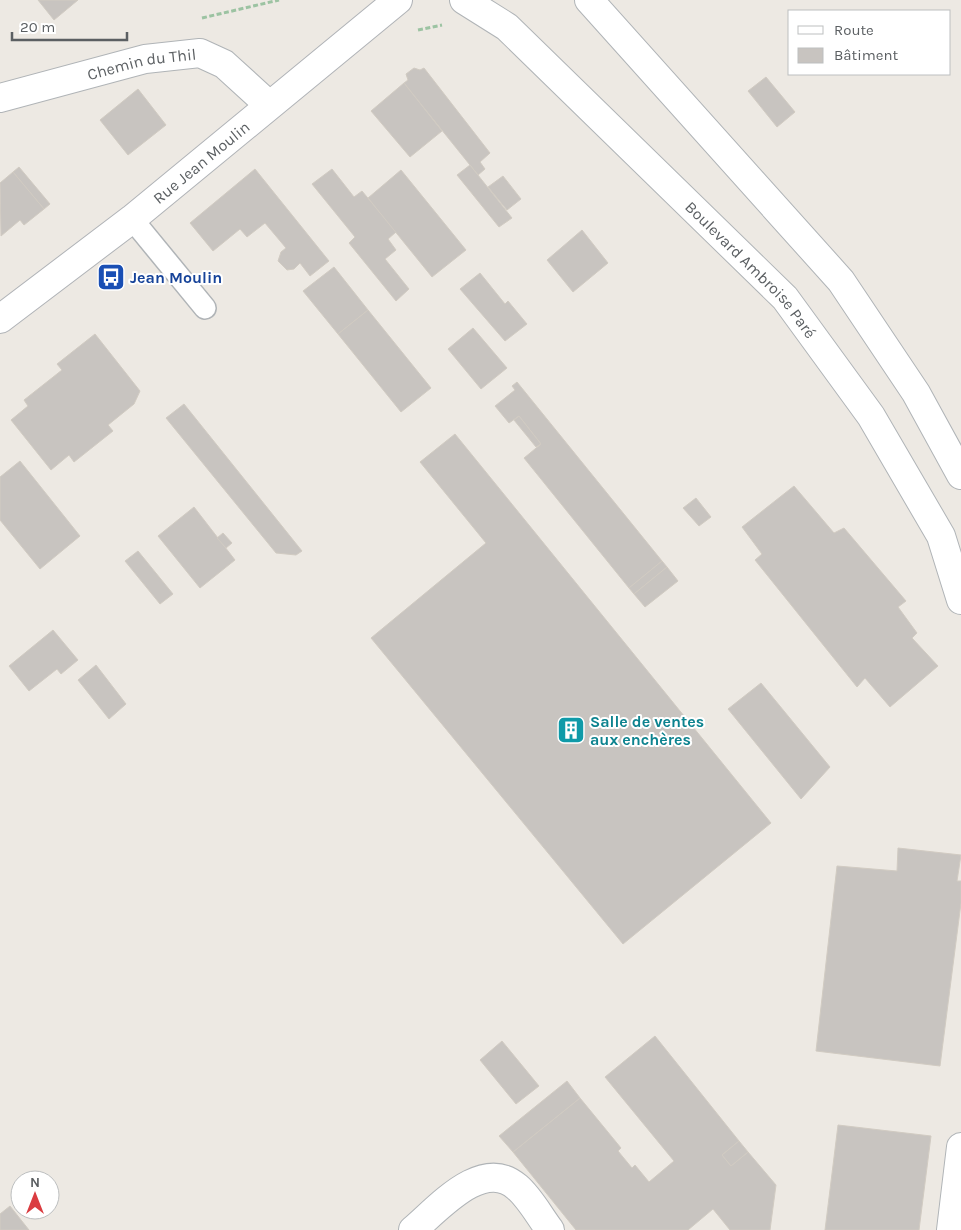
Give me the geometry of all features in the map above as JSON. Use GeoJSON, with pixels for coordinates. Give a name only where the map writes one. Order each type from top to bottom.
{"type":"FeatureCollection","features":[{"type":"Feature","properties":{"kind":"street","name":"Rue Jean Moulin"},"geometry":{"type":"LineString","coordinates":[[0,320],[132,219],[398,0]]}},
{"type":"Feature","properties":{"kind":"street","name":"Boulevard Ambroise Paré"},"geometry":{"type":"LineString","coordinates":[[464,0],[506,27],[785,298],[871,416],[941,536],[961,600]]}},
{"type":"Feature","properties":{"kind":"street"},"geometry":{"type":"LineString","coordinates":[[589,0],[841,281],[916,393],[961,475]]}},
{"type":"Feature","properties":{"kind":"street","name":"Chemin du Thil"},"geometry":{"type":"LineString","coordinates":[[0,98],[145,59],[200,53],[224,64],[269,105]]}},
{"type":"Feature","properties":{"kind":"street"},"geometry":{"type":"LineString","coordinates":[[951,1230],[961,1148]]}},
{"type":"Feature","properties":{"kind":"street"},"geometry":{"type":"LineString","coordinates":[[413,1230],[471,1181],[496,1176],[517,1186],[550,1230]]}},
{"type":"Feature","properties":{"kind":"lane"},"geometry":{"type":"LineString","coordinates":[[132,219],[206,308]]}},
{"type":"Feature","properties":{"kind":"building"},"geometry":{"type":"Polygon","coordinates":[[[38,0],[78,0],[54,20],[38,0]]]}},
{"type":"Feature","properties":{"kind":"building"},"geometry":{"type":"Polygon","coordinates":[[[414,68],[420,70],[424,68],[490,153],[480,162],[485,169],[478,175],[404,83],[408,80],[406,74],[414,68]]]}},
{"type":"Feature","properties":{"kind":"building"},"geometry":{"type":"Polygon","coordinates":[[[766,77],[795,112],[777,127],[748,91],[766,77]]]}},
{"type":"Feature","properties":{"kind":"building"},"geometry":{"type":"Polygon","coordinates":[[[404,83],[442,131],[410,157],[371,111],[404,83]]]}},
{"type":"Feature","properties":{"kind":"building"},"geometry":{"type":"Polygon","coordinates":[[[138,89],[166,125],[128,155],[100,120],[138,89]]]}},
{"type":"Feature","properties":{"kind":"building"},"geometry":{"type":"Polygon","coordinates":[[[470,165],[512,218],[499,227],[457,175],[470,165]]]}},
{"type":"Feature","properties":{"kind":"building"},"geometry":{"type":"Polygon","coordinates":[[[19,167],[50,204],[44,209],[13,172],[19,167]]]}},
{"type":"Feature","properties":{"kind":"building"},"geometry":{"type":"Polygon","coordinates":[[[255,169],[329,261],[310,276],[300,263],[294,269],[287,270],[278,261],[281,252],[286,248],[265,223],[247,237],[240,229],[213,251],[190,223],[255,169]]]}},
{"type":"Feature","properties":{"kind":"building"},"geometry":{"type":"Polygon","coordinates":[[[332,169],[354,197],[362,191],[396,232],[388,239],[396,250],[385,259],[409,289],[396,301],[349,243],[355,237],[312,184],[332,169]]]}},
{"type":"Feature","properties":{"kind":"building"},"geometry":{"type":"Polygon","coordinates":[[[401,170],[466,250],[432,277],[368,198],[401,170]]]}},
{"type":"Feature","properties":{"kind":"building"},"geometry":{"type":"Polygon","coordinates":[[[13,172],[44,209],[24,225],[20,220],[1,236],[0,183],[13,172]]]}},
{"type":"Feature","properties":{"kind":"building"},"geometry":{"type":"Polygon","coordinates":[[[503,176],[521,199],[507,210],[488,187],[503,176]]]}},
{"type":"Feature","properties":{"kind":"building"},"geometry":{"type":"Polygon","coordinates":[[[582,230],[608,263],[573,292],[547,260],[582,230]]]}},
{"type":"Feature","properties":{"kind":"building"},"geometry":{"type":"Polygon","coordinates":[[[334,267],[368,310],[338,334],[303,291],[334,267]]]}},
{"type":"Feature","properties":{"kind":"building"},"geometry":{"type":"Polygon","coordinates":[[[480,273],[505,304],[508,301],[527,324],[505,341],[460,289],[480,273]]]}},
{"type":"Feature","properties":{"kind":"building"},"geometry":{"type":"Polygon","coordinates":[[[368,310],[431,388],[401,412],[338,334],[368,310]]]}},
{"type":"Feature","properties":{"kind":"building"},"geometry":{"type":"Polygon","coordinates":[[[473,328],[507,368],[481,389],[448,349],[473,328]]]}},
{"type":"Feature","properties":{"kind":"building"},"geometry":{"type":"Polygon","coordinates":[[[95,334],[140,391],[134,404],[108,425],[113,431],[74,462],[69,455],[51,470],[11,420],[28,406],[24,400],[62,370],[57,364],[95,334]]]}},
{"type":"Feature","properties":{"kind":"building"},"geometry":{"type":"Polygon","coordinates":[[[517,382],[662,561],[629,588],[524,458],[541,444],[519,416],[509,423],[495,406],[515,390],[512,386],[517,382]]]}},
{"type":"Feature","properties":{"kind":"building"},"geometry":{"type":"Polygon","coordinates":[[[184,404],[302,551],[296,555],[276,553],[166,418],[184,404]]]}},
{"type":"Feature","properties":{"kind":"building"},"geometry":{"type":"Polygon","coordinates":[[[519,416],[541,444],[536,447],[514,420],[519,416]]]}},
{"type":"Feature","properties":{"kind":"building","name":"Salle de ventes aux enchères"},"geometry":{"type":"Polygon","coordinates":[[[455,434],[771,823],[623,944],[371,638],[486,543],[420,462],[455,434]]]}},
{"type":"Feature","properties":{"kind":"building"},"geometry":{"type":"Polygon","coordinates":[[[20,461],[80,536],[40,569],[0,520],[0,477],[20,461]]]}},
{"type":"Feature","properties":{"kind":"building"},"geometry":{"type":"Polygon","coordinates":[[[794,486],[834,533],[844,528],[906,601],[898,607],[917,633],[912,638],[938,666],[890,707],[865,678],[857,687],[755,560],[762,554],[742,527],[794,486]]]}},
{"type":"Feature","properties":{"kind":"building"},"geometry":{"type":"Polygon","coordinates":[[[696,498],[711,517],[699,526],[683,508],[696,498]]]}},
{"type":"Feature","properties":{"kind":"building"},"geometry":{"type":"Polygon","coordinates":[[[194,507],[235,560],[200,588],[158,536],[194,507]]]}},
{"type":"Feature","properties":{"kind":"building"},"geometry":{"type":"Polygon","coordinates":[[[223,533],[232,543],[226,548],[217,538],[223,533]]]}},
{"type":"Feature","properties":{"kind":"building"},"geometry":{"type":"Polygon","coordinates":[[[138,551],[173,594],[160,604],[125,561],[138,551]]]}},
{"type":"Feature","properties":{"kind":"building"},"geometry":{"type":"Polygon","coordinates":[[[662,561],[667,567],[634,594],[629,588],[662,561]]]}},
{"type":"Feature","properties":{"kind":"building"},"geometry":{"type":"Polygon","coordinates":[[[667,567],[678,581],[645,607],[634,594],[667,567]]]}},
{"type":"Feature","properties":{"kind":"building"},"geometry":{"type":"Polygon","coordinates":[[[53,630],[78,660],[61,674],[57,669],[29,691],[9,666],[53,630]]]}},
{"type":"Feature","properties":{"kind":"building"},"geometry":{"type":"Polygon","coordinates":[[[96,665],[126,704],[109,719],[78,680],[96,665]]]}},
{"type":"Feature","properties":{"kind":"building"},"geometry":{"type":"Polygon","coordinates":[[[761,683],[830,767],[801,799],[728,709],[761,683]]]}},
{"type":"Feature","properties":{"kind":"building"},"geometry":{"type":"Polygon","coordinates":[[[898,848],[961,855],[957,881],[961,881],[961,903],[940,1066],[816,1051],[837,866],[897,871],[898,848]]]}},
{"type":"Feature","properties":{"kind":"building"},"geometry":{"type":"Polygon","coordinates":[[[655,1036],[739,1141],[722,1155],[731,1166],[748,1152],[776,1185],[770,1230],[730,1230],[713,1209],[688,1230],[576,1230],[513,1152],[580,1098],[621,1148],[618,1151],[632,1168],[635,1165],[649,1182],[674,1161],[605,1077],[655,1036]]]}},
{"type":"Feature","properties":{"kind":"building"},"geometry":{"type":"Polygon","coordinates":[[[502,1041],[539,1086],[516,1104],[480,1060],[502,1041]]]}},
{"type":"Feature","properties":{"kind":"building"},"geometry":{"type":"Polygon","coordinates":[[[567,1081],[580,1098],[513,1152],[499,1136],[567,1081]]]}},
{"type":"Feature","properties":{"kind":"building"},"geometry":{"type":"Polygon","coordinates":[[[838,1125],[931,1136],[919,1230],[825,1230],[838,1125]]]}},
{"type":"Feature","properties":{"kind":"building"},"geometry":{"type":"Polygon","coordinates":[[[739,1141],[748,1152],[731,1166],[722,1155],[739,1141]]]}},
{"type":"Feature","properties":{"kind":"building"},"geometry":{"type":"Polygon","coordinates":[[[10,1206],[10,1220],[21,1220],[29,1230],[0,1230],[0,1214],[10,1206]]]}},
{"type":"Feature","properties":{"kind":"place","name":"Jean Moulin"},"geometry":{"type":"Point","coordinates":[111,277]}},
{"type":"Feature","properties":{"kind":"place","name":"Salle de ventes aux enchères"},"geometry":{"type":"Point","coordinates":[571,730]}}]}
